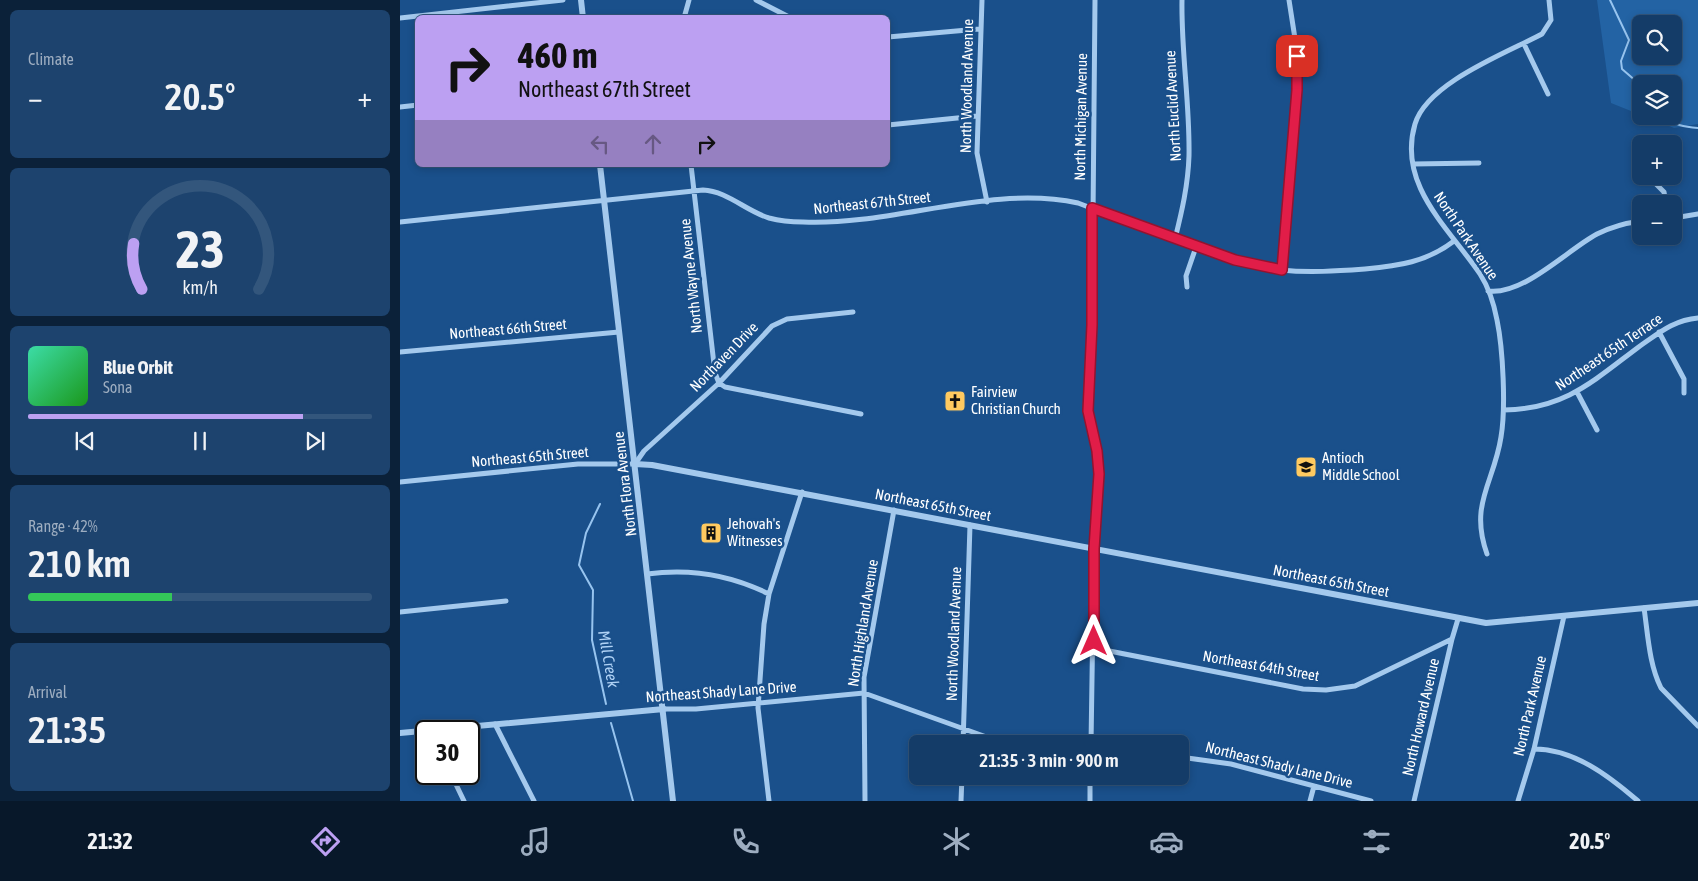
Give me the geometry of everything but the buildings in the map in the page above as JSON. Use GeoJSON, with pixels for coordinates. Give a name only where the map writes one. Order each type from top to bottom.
{"type":"FeatureCollection","features":[{"type":"Feature","properties":{"kind":"street"},"geometry":{"type":"LineString","coordinates":[[427,15],[563,0]]}},
{"type":"Feature","properties":{"kind":"street"},"geometry":{"type":"LineString","coordinates":[[581,0],[583,15]]}},
{"type":"Feature","properties":{"kind":"street"},"geometry":{"type":"LineString","coordinates":[[685,15],[689,0]]}},
{"type":"Feature","properties":{"kind":"street"},"geometry":{"type":"LineString","coordinates":[[756,0],[785,15]]}},
{"type":"Feature","properties":{"kind":"street","name":"North Woodland Avenue"},"geometry":{"type":"LineString","coordinates":[[982,0],[979,29],[977,153],[987,202]]}},
{"type":"Feature","properties":{"kind":"street","name":"North Michigan Avenue"},"geometry":{"type":"LineString","coordinates":[[1091,735],[1094,549],[1098,462],[1088,411],[1092,325],[1095,0]]}},
{"type":"Feature","properties":{"kind":"street","name":"North Euclid Avenue"},"geometry":{"type":"LineString","coordinates":[[1175,239],[1184,202],[1189,158],[1182,43],[1182,0]]}},
{"type":"Feature","properties":{"kind":"street"},"geometry":{"type":"LineString","coordinates":[[1282,270],[1297,90],[1296,45],[1290,0]]}},
{"type":"Feature","properties":{"kind":"street","name":"North Park Avenue"},"geometry":{"type":"LineString","coordinates":[[1487,554],[1480,527],[1482,496],[1501,440],[1504,410],[1498,322],[1488,291],[1479,274],[1429,207],[1413,164],[1412,143],[1416,122],[1432,96],[1444,86],[1542,34],[1547,28],[1551,16],[1549,0]]}},
{"type":"Feature","properties":{"kind":"street"},"geometry":{"type":"LineString","coordinates":[[400,18],[415,16]]}},
{"type":"Feature","properties":{"kind":"street"},"geometry":{"type":"LineString","coordinates":[[890,37],[979,29]]}},
{"type":"Feature","properties":{"kind":"street"},"geometry":{"type":"LineString","coordinates":[[1524,44],[1548,94]]}},
{"type":"Feature","properties":{"kind":"street"},"geometry":{"type":"LineString","coordinates":[[400,107],[415,105]]}},
{"type":"Feature","properties":{"kind":"street"},"geometry":{"type":"LineString","coordinates":[[890,125],[977,116]]}},
{"type":"Feature","properties":{"kind":"street"},"geometry":{"type":"LineString","coordinates":[[1413,164],[1479,163]]}},
{"type":"Feature","properties":{"kind":"street","name":"North Flora Avenue"},"geometry":{"type":"LineString","coordinates":[[600,167],[664,709],[673,801]]}},
{"type":"Feature","properties":{"kind":"street","name":"North Wayne Avenue"},"geometry":{"type":"LineString","coordinates":[[692,167],[714,373],[719,383]]}},
{"type":"Feature","properties":{"kind":"street"},"geometry":{"type":"LineString","coordinates":[[1657,185],[1664,195]]}},
{"type":"Feature","properties":{"kind":"street","name":"Northeast 67th Street"},"geometry":{"type":"LineString","coordinates":[[400,222],[695,192],[716,192],[768,218],[802,222],[842,220],[1044,197],[1078,203],[1196,247],[1242,262],[1282,270],[1326,272],[1415,262],[1435,255],[1454,241]]}},
{"type":"Feature","properties":{"kind":"street"},"geometry":{"type":"LineString","coordinates":[[1682,217],[1698,214]]}},
{"type":"Feature","properties":{"kind":"street"},"geometry":{"type":"LineString","coordinates":[[1488,291],[1494,292],[1526,281],[1597,234],[1613,227],[1632,223]]}},
{"type":"Feature","properties":{"kind":"street"},"geometry":{"type":"LineString","coordinates":[[1187,287],[1186,276],[1196,247]]}},
{"type":"Feature","properties":{"kind":"street","name":"Northaven Drive"},"geometry":{"type":"LineString","coordinates":[[635,464],[644,451],[719,383],[765,332],[775,324],[788,319],[854,312]]}},
{"type":"Feature","properties":{"kind":"street","name":"Northeast 65th Terrace"},"geometry":{"type":"LineString","coordinates":[[1504,410],[1540,407],[1577,392],[1659,332],[1677,322],[1698,318]]}},
{"type":"Feature","properties":{"kind":"street","name":"Northeast 66th Street"},"geometry":{"type":"LineString","coordinates":[[400,352],[619,332]]}},
{"type":"Feature","properties":{"kind":"street"},"geometry":{"type":"LineString","coordinates":[[1659,332],[1684,379],[1684,393]]}},
{"type":"Feature","properties":{"kind":"street"},"geometry":{"type":"LineString","coordinates":[[719,383],[725,387],[861,414]]}},
{"type":"Feature","properties":{"kind":"street"},"geometry":{"type":"LineString","coordinates":[[1577,392],[1597,430]]}},
{"type":"Feature","properties":{"kind":"street","name":"Northeast 65th Street"},"geometry":{"type":"LineString","coordinates":[[400,482],[578,464],[652,465],[970,524],[1458,619]]}},
{"type":"Feature","properties":{"kind":"street"},"geometry":{"type":"LineString","coordinates":[[769,801],[758,704],[764,624],[769,594],[802,492]]}},
{"type":"Feature","properties":{"kind":"street","name":"North Highland Avenue"},"geometry":{"type":"LineString","coordinates":[[865,801],[864,677],[894,510]]}},
{"type":"Feature","properties":{"kind":"street","name":"North Woodland Avenue"},"geometry":{"type":"LineString","coordinates":[[964,735],[970,524]]}},
{"type":"Feature","properties":{"kind":"street"},"geometry":{"type":"LineString","coordinates":[[648,574],[671,571],[707,574],[742,583],[769,594]]}},
{"type":"Feature","properties":{"kind":"street"},"geometry":{"type":"LineString","coordinates":[[400,612],[506,601]]}},
{"type":"Feature","properties":{"kind":"street"},"geometry":{"type":"LineString","coordinates":[[1452,640],[1458,619],[1486,623],[1698,603]]}},
{"type":"Feature","properties":{"kind":"street"},"geometry":{"type":"LineString","coordinates":[[1644,608],[1651,660],[1657,680],[1661,688],[1698,726]]}},
{"type":"Feature","properties":{"kind":"street","name":"North Park Avenue"},"geometry":{"type":"LineString","coordinates":[[1518,801],[1534,749],[1564,616]]}},
{"type":"Feature","properties":{"kind":"street","name":"Northeast 64th Street"},"geometry":{"type":"LineString","coordinates":[[1094,648],[1303,689],[1326,690],[1355,686],[1452,640]]}},
{"type":"Feature","properties":{"kind":"street","name":"North Howard Avenue"},"geometry":{"type":"LineString","coordinates":[[1414,801],[1452,640]]}},
{"type":"Feature","properties":{"kind":"street","name":"Northeast Shady Lane Drive"},"geometry":{"type":"LineString","coordinates":[[480,726],[664,709],[696,709],[758,704],[864,693],[981,735]]}},
{"type":"Feature","properties":{"kind":"street"},"geometry":{"type":"LineString","coordinates":[[495,724],[534,801]]}},
{"type":"Feature","properties":{"kind":"street","name":"Northeast Shady Lane Drive"},"geometry":{"type":"LineString","coordinates":[[400,733],[415,732]]}},
{"type":"Feature","properties":{"kind":"street"},"geometry":{"type":"LineString","coordinates":[[1534,749],[1554,750],[1581,761],[1608,776],[1638,801]]}},
{"type":"Feature","properties":{"kind":"street","name":"Northeast Shady Lane Drive"},"geometry":{"type":"LineString","coordinates":[[1189,758],[1231,764],[1371,801]]}},
{"type":"Feature","properties":{"kind":"street"},"geometry":{"type":"LineString","coordinates":[[456,785],[464,801]]}},
{"type":"Feature","properties":{"kind":"street"},"geometry":{"type":"LineString","coordinates":[[961,801],[962,785]]}},
{"type":"Feature","properties":{"kind":"street"},"geometry":{"type":"LineString","coordinates":[[1090,785],[1090,801]]}},
{"type":"Feature","properties":{"kind":"street"},"geometry":{"type":"LineString","coordinates":[[1310,801],[1314,786]]}},
{"type":"Feature","properties":{"kind":"shaded area"},"geometry":{"type":"Polygon","coordinates":[[[1597,0],[1698,0],[1698,124],[1674,128],[1667,125],[1682,125],[1682,75],[1632,75],[1632,111],[1611,103],[1597,0]]]}},
{"type":"Feature","properties":{"kind":"waterway"},"geometry":{"type":"LineString","coordinates":[[1610,0],[1629,40],[1621,61],[1622,69],[1632,78]]}},
{"type":"Feature","properties":{"kind":"waterway"},"geometry":{"type":"LineString","coordinates":[[1679,125],[1698,128]]}},
{"type":"Feature","properties":{"kind":"waterway","name":"Mill Creek"},"geometry":{"type":"LineString","coordinates":[[600,504],[586,533],[579,565],[593,590],[592,640],[606,704]]}},
{"type":"Feature","properties":{"kind":"waterway","name":"Mill Creek"},"geometry":{"type":"LineString","coordinates":[[611,723],[633,801]]}},
{"type":"Feature","properties":{"kind":"place","name":"Fairview Christian Church"},"geometry":{"type":"Point","coordinates":[955,401]}},
{"type":"Feature","properties":{"kind":"place","name":"Antioch Middle School"},"geometry":{"type":"Point","coordinates":[1306,467]}},
{"type":"Feature","properties":{"kind":"place","name":"Jehovah's Witnesses"},"geometry":{"type":"Point","coordinates":[711,533]}},
{"type":"Feature","properties":{"kind":"route"},"geometry":{"type":"LineString","coordinates":[[1094,641],[1094,549],[1099,474],[1097,451],[1088,416],[1092,342],[1092,208],[1235,260],[1282,270],[1297,90],[1297,56]]}}]}
